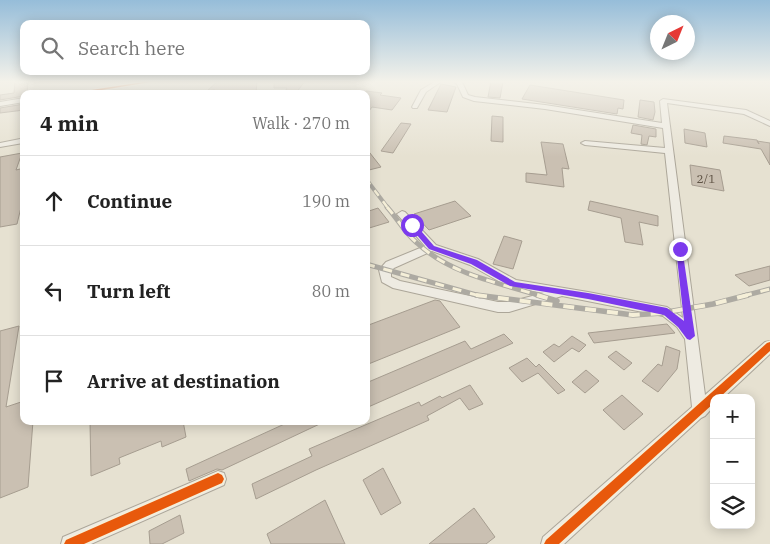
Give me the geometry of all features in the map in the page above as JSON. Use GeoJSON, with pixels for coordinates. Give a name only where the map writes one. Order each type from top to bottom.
{"type":"FeatureCollection","features":[{"type":"Feature","properties":{"kind":"street"},"geometry":{"type":"LineString","coordinates":[[540,106],[666,126]]}},
{"type":"Feature","properties":{"kind":"street"},"geometry":{"type":"LineString","coordinates":[[664,106],[700,411]]}},
{"type":"Feature","properties":{"kind":"street"},"geometry":{"type":"LineString","coordinates":[[704,106],[746,112],[770,124]]}},
{"type":"Feature","properties":{"kind":"street"},"geometry":{"type":"LineString","coordinates":[[0,145],[20,141]]}},
{"type":"Feature","properties":{"kind":"street"},"geometry":{"type":"LineString","coordinates":[[585,143],[669,151]]}},
{"type":"Feature","properties":{"kind":"street"},"geometry":{"type":"LineString","coordinates":[[402,214],[432,248],[474,262],[513,284],[667,312],[681,324],[690,336]]}},
{"type":"Feature","properties":{"kind":"street"},"geometry":{"type":"LineString","coordinates":[[432,248],[390,265],[385,270],[386,279],[397,285],[498,307],[508,307],[562,292]]}},
{"type":"Feature","properties":{"kind":"street"},"geometry":{"type":"LineString","coordinates":[[550,544],[770,346]]}},
{"type":"Feature","properties":{"kind":"street"},"geometry":{"type":"LineString","coordinates":[[70,544],[218,479]]}},
{"type":"Feature","properties":{"kind":"building"},"geometry":{"type":"Polygon","coordinates":[[[20,106],[20,110],[0,113],[0,108],[20,106]]]}},
{"type":"Feature","properties":{"kind":"building"},"geometry":{"type":"Polygon","coordinates":[[[370,106],[395,106],[392,110],[372,107],[370,110],[370,106]]]}},
{"type":"Feature","properties":{"kind":"building"},"geometry":{"type":"Polygon","coordinates":[[[430,106],[449,106],[447,112],[428,110],[430,106]]]}},
{"type":"Feature","properties":{"kind":"building"},"geometry":{"type":"Polygon","coordinates":[[[569,106],[623,106],[623,109],[618,108],[617,114],[569,106]]]}},
{"type":"Feature","properties":{"kind":"building"},"geometry":{"type":"Polygon","coordinates":[[[639,106],[654,106],[653,120],[638,117],[639,106]]]}},
{"type":"Feature","properties":{"kind":"building"},"geometry":{"type":"Polygon","coordinates":[[[492,116],[503,117],[503,142],[491,141],[492,116]]]}},
{"type":"Feature","properties":{"kind":"building"},"geometry":{"type":"Polygon","coordinates":[[[401,123],[411,124],[393,153],[381,151],[401,123]]]}},
{"type":"Feature","properties":{"kind":"building"},"geometry":{"type":"Polygon","coordinates":[[[633,125],[656,129],[656,137],[649,136],[647,145],[641,144],[642,135],[631,133],[633,125]]]}},
{"type":"Feature","properties":{"kind":"building"},"geometry":{"type":"Polygon","coordinates":[[[684,129],[705,133],[707,147],[685,143],[684,129]]]}},
{"type":"Feature","properties":{"kind":"building"},"geometry":{"type":"Polygon","coordinates":[[[724,136],[770,143],[770,165],[761,149],[723,143],[724,136]]]}},
{"type":"Feature","properties":{"kind":"building"},"geometry":{"type":"Polygon","coordinates":[[[541,142],[563,144],[569,169],[562,168],[564,187],[526,182],[526,173],[547,175],[541,142]]]}},
{"type":"Feature","properties":{"kind":"building"},"geometry":{"type":"Polygon","coordinates":[[[20,153],[16,170],[20,169],[20,212],[17,224],[0,227],[0,157],[20,153]]]}},
{"type":"Feature","properties":{"kind":"building"},"geometry":{"type":"Polygon","coordinates":[[[370,153],[381,167],[370,170],[370,153]]]}},
{"type":"Feature","properties":{"kind":"building"},"geometry":{"type":"Polygon","coordinates":[[[690,165],[720,170],[724,191],[692,185],[690,165]]]}},
{"type":"Feature","properties":{"kind":"building"},"geometry":{"type":"Polygon","coordinates":[[[455,201],[471,216],[429,230],[414,214],[455,201]]]}},
{"type":"Feature","properties":{"kind":"building"},"geometry":{"type":"Polygon","coordinates":[[[590,201],[658,216],[658,226],[639,222],[643,245],[625,242],[621,218],[588,210],[590,201]]]}},
{"type":"Feature","properties":{"kind":"building"},"geometry":{"type":"Polygon","coordinates":[[[378,208],[389,222],[370,228],[370,211],[378,208]]]}},
{"type":"Feature","properties":{"kind":"building"},"geometry":{"type":"Polygon","coordinates":[[[504,236],[522,241],[513,269],[493,264],[504,236]]]}},
{"type":"Feature","properties":{"kind":"building"},"geometry":{"type":"Polygon","coordinates":[[[770,266],[770,280],[749,286],[735,275],[770,266]]]}},
{"type":"Feature","properties":{"kind":"building"},"geometry":{"type":"Polygon","coordinates":[[[435,300],[440,301],[460,327],[370,363],[370,324],[435,300]]]}},
{"type":"Feature","properties":{"kind":"building"},"geometry":{"type":"Polygon","coordinates":[[[667,324],[675,333],[594,343],[588,333],[667,324]]]}},
{"type":"Feature","properties":{"kind":"building"},"geometry":{"type":"Polygon","coordinates":[[[19,326],[6,407],[20,402],[20,425],[33,425],[28,487],[0,498],[0,331],[19,326]]]}},
{"type":"Feature","properties":{"kind":"building"},"geometry":{"type":"Polygon","coordinates":[[[504,334],[513,343],[370,406],[370,381],[465,341],[471,349],[504,334]]]}},
{"type":"Feature","properties":{"kind":"building"},"geometry":{"type":"Polygon","coordinates":[[[572,336],[586,345],[579,352],[572,348],[554,362],[543,352],[554,344],[559,347],[572,336]]]}},
{"type":"Feature","properties":{"kind":"building"},"geometry":{"type":"Polygon","coordinates":[[[666,346],[680,351],[677,369],[658,392],[642,381],[658,364],[662,366],[666,346]]]}},
{"type":"Feature","properties":{"kind":"building"},"geometry":{"type":"Polygon","coordinates":[[[616,351],[632,363],[624,370],[608,357],[616,351]]]}},
{"type":"Feature","properties":{"kind":"building"},"geometry":{"type":"Polygon","coordinates":[[[527,358],[536,367],[539,364],[565,390],[558,394],[538,373],[522,382],[509,368],[527,358]]]}},
{"type":"Feature","properties":{"kind":"building"},"geometry":{"type":"Polygon","coordinates":[[[586,370],[599,381],[585,393],[572,382],[586,370]]]}},
{"type":"Feature","properties":{"kind":"building"},"geometry":{"type":"Polygon","coordinates":[[[470,385],[483,404],[469,410],[460,398],[427,416],[429,420],[256,499],[252,484],[312,456],[309,449],[365,425],[370,425],[370,423],[419,402],[421,406],[440,396],[442,398],[470,385]]]}},
{"type":"Feature","properties":{"kind":"building"},"geometry":{"type":"Polygon","coordinates":[[[622,395],[643,414],[624,430],[603,410],[622,395]]]}},
{"type":"Feature","properties":{"kind":"building"},"geometry":{"type":"Polygon","coordinates":[[[90,425],[184,425],[186,437],[162,447],[161,441],[119,458],[120,464],[91,476],[90,425]]]}},
{"type":"Feature","properties":{"kind":"building"},"geometry":{"type":"Polygon","coordinates":[[[282,425],[318,425],[222,470],[217,469],[189,481],[186,469],[282,425]]]}},
{"type":"Feature","properties":{"kind":"building"},"geometry":{"type":"Polygon","coordinates":[[[383,468],[401,503],[381,515],[363,480],[383,468]]]}},
{"type":"Feature","properties":{"kind":"building"},"geometry":{"type":"Polygon","coordinates":[[[325,500],[345,544],[271,544],[267,534],[325,500]]]}},
{"type":"Feature","properties":{"kind":"building"},"geometry":{"type":"Polygon","coordinates":[[[474,508],[495,537],[486,544],[429,544],[474,508]]]}},
{"type":"Feature","properties":{"kind":"building"},"geometry":{"type":"Polygon","coordinates":[[[180,515],[184,533],[162,544],[150,544],[149,531],[180,515]]]}},
{"type":"Feature","properties":{"kind":"railway"},"geometry":{"type":"LineString","coordinates":[[370,184],[388,208]]}},
{"type":"Feature","properties":{"kind":"railway"},"geometry":{"type":"LineString","coordinates":[[387,207],[413,239],[444,263],[492,282],[541,296]]}},
{"type":"Feature","properties":{"kind":"railway"},"geometry":{"type":"LineString","coordinates":[[370,265],[477,295]]}},
{"type":"Feature","properties":{"kind":"railway"},"geometry":{"type":"LineString","coordinates":[[743,296],[770,289]]}},
{"type":"Feature","properties":{"kind":"railway"},"geometry":{"type":"LineString","coordinates":[[477,295],[633,315],[662,313],[713,304],[748,295]]}},
{"type":"Feature","properties":{"kind":"railway"},"geometry":{"type":"LineString","coordinates":[[537,295],[557,301]]}},
{"type":"Feature","properties":{"kind":"cycle path"},"geometry":{"type":"LineString","coordinates":[[550,544],[770,346]]}},
{"type":"Feature","properties":{"kind":"cycle path"},"geometry":{"type":"LineString","coordinates":[[70,544],[218,479]]}},
{"type":"Feature","properties":{"kind":"route"},"geometry":{"type":"LineString","coordinates":[[412,225],[432,248],[461,256],[513,284],[521,287],[588,296],[667,312],[681,324],[690,336],[680,249]]}}]}
